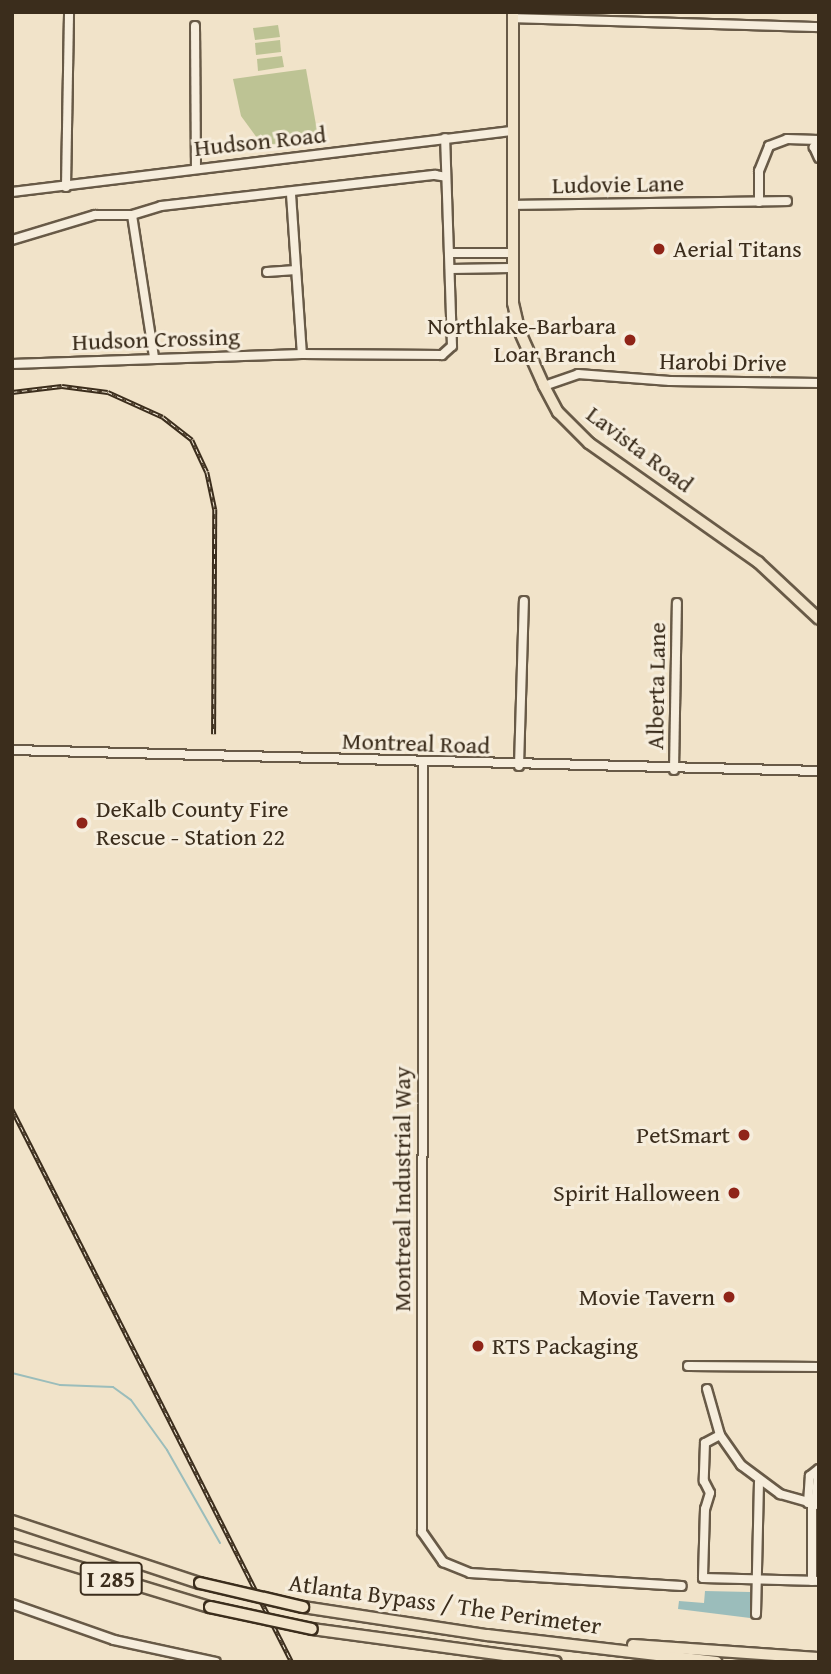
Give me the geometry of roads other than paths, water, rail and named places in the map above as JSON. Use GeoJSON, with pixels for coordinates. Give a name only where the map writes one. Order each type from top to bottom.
{"type":"FeatureCollection","features":[{"type":"Feature","properties":{"kind":"highway","name":"Atlanta Bypass / The Perimeter"},"geometry":{"type":"LineString","coordinates":[[12,1521],[200,1583],[303,1608],[487,1635],[716,1662]]}},
{"type":"Feature","properties":{"kind":"highway","name":"Atlanta Bypass / The Perimeter"},"geometry":{"type":"LineString","coordinates":[[12,1547],[210,1607],[312,1629],[556,1662]]}},
{"type":"Feature","properties":{"kind":"highway"},"geometry":{"type":"LineString","coordinates":[[594,1646],[819,1658]]}},
{"type":"Feature","properties":{"kind":"main road","name":"Lavista Road"},"geometry":{"type":"LineString","coordinates":[[513,15],[510,268],[519,330],[544,386],[558,412],[589,443],[758,562],[819,619]]}},
{"type":"Feature","properties":{"kind":"street"},"geometry":{"type":"LineString","coordinates":[[66,187],[69,12]]}},
{"type":"Feature","properties":{"kind":"street"},"geometry":{"type":"LineString","coordinates":[[513,15],[819,27]]}},
{"type":"Feature","properties":{"kind":"street"},"geometry":{"type":"LineString","coordinates":[[195,26],[196,167]]}},
{"type":"Feature","properties":{"kind":"street","name":"Hudson Road"},"geometry":{"type":"LineString","coordinates":[[12,192],[66,187],[196,167],[512,131]]}},
{"type":"Feature","properties":{"kind":"street","name":"Hudson Crossing"},"geometry":{"type":"LineString","coordinates":[[12,364],[154,357],[442,355],[452,346],[445,138]]}},
{"type":"Feature","properties":{"kind":"street"},"geometry":{"type":"LineString","coordinates":[[759,202],[759,171],[769,146],[787,139],[818,140],[814,151],[819,158]]}},
{"type":"Feature","properties":{"kind":"street"},"geometry":{"type":"LineString","coordinates":[[12,240],[95,215],[132,215],[161,206],[291,194],[435,175],[446,177]]}},
{"type":"Feature","properties":{"kind":"street"},"geometry":{"type":"LineString","coordinates":[[291,194],[302,354]]}},
{"type":"Feature","properties":{"kind":"street","name":"Ludovie Lane"},"geometry":{"type":"LineString","coordinates":[[512,205],[787,201]]}},
{"type":"Feature","properties":{"kind":"street"},"geometry":{"type":"LineString","coordinates":[[132,215],[154,357]]}},
{"type":"Feature","properties":{"kind":"street"},"geometry":{"type":"LineString","coordinates":[[450,253],[511,253]]}},
{"type":"Feature","properties":{"kind":"street"},"geometry":{"type":"LineString","coordinates":[[451,269],[510,268]]}},
{"type":"Feature","properties":{"kind":"street"},"geometry":{"type":"LineString","coordinates":[[267,272],[296,270]]}},
{"type":"Feature","properties":{"kind":"street","name":"Harobi Drive"},"geometry":{"type":"LineString","coordinates":[[544,386],[578,374],[819,383]]}},
{"type":"Feature","properties":{"kind":"street"},"geometry":{"type":"LineString","coordinates":[[519,766],[524,601]]}},
{"type":"Feature","properties":{"kind":"street","name":"Alberta Lane"},"geometry":{"type":"LineString","coordinates":[[674,770],[677,603]]}},
{"type":"Feature","properties":{"kind":"street","name":"Montreal Road"},"geometry":{"type":"LineString","coordinates":[[12,750],[519,766],[819,771]]}},
{"type":"Feature","properties":{"kind":"street","name":"Montreal Industrial Way"},"geometry":{"type":"LineString","coordinates":[[423,763],[422,1532],[443,1562],[488,1574],[682,1586]]}},
{"type":"Feature","properties":{"kind":"street"},"geometry":{"type":"LineString","coordinates":[[688,1366],[819,1367]]}},
{"type":"Feature","properties":{"kind":"street"},"geometry":{"type":"LineString","coordinates":[[707,1389],[720,1435],[733,1456],[759,1482],[814,1504]]}},
{"type":"Feature","properties":{"kind":"street"},"geometry":{"type":"LineString","coordinates":[[720,1435],[705,1443],[704,1481],[710,1493],[703,1578],[815,1581],[814,1504],[810,1476],[819,1469]]}},
{"type":"Feature","properties":{"kind":"street"},"geometry":{"type":"LineString","coordinates":[[756,1614],[759,1482]]}},
{"type":"Feature","properties":{"kind":"street"},"geometry":{"type":"LineString","coordinates":[[12,1604],[114,1640],[183,1658],[216,1662]]}},
{"type":"Feature","properties":{"kind":"water"},"geometry":{"type":"Polygon","coordinates":[[[705,1591],[750,1592],[750,1618],[678,1609],[679,1601],[704,1603],[705,1591]]]}},
{"type":"Feature","properties":{"kind":"waterway"},"geometry":{"type":"LineString","coordinates":[[12,1373],[60,1385],[113,1387],[131,1400],[167,1450],[220,1543]]}},
{"type":"Feature","properties":{"kind":"railway"},"geometry":{"type":"LineString","coordinates":[[12,392],[62,386],[108,392],[163,417],[192,440],[207,472],[215,509],[214,734]]}},
{"type":"Feature","properties":{"kind":"railway"},"geometry":{"type":"LineString","coordinates":[[12,1109],[292,1662]]}},
{"type":"Feature","properties":{"kind":"place","name":"Aerial Titans"},"geometry":{"type":"Point","coordinates":[659,249]}},
{"type":"Feature","properties":{"kind":"place","name":"Northlake-Barbara Loar Branch"},"geometry":{"type":"Point","coordinates":[630,340]}},
{"type":"Feature","properties":{"kind":"place","name":"DeKalb County Fire Rescue - Station 22"},"geometry":{"type":"Point","coordinates":[82,823]}},
{"type":"Feature","properties":{"kind":"place","name":"PetSmart"},"geometry":{"type":"Point","coordinates":[744,1135]}},
{"type":"Feature","properties":{"kind":"place","name":"Spirit Halloween"},"geometry":{"type":"Point","coordinates":[734,1193]}},
{"type":"Feature","properties":{"kind":"place","name":"Movie Tavern"},"geometry":{"type":"Point","coordinates":[729,1297]}},
{"type":"Feature","properties":{"kind":"place","name":"RTS Packaging"},"geometry":{"type":"Point","coordinates":[478,1346]}}]}
